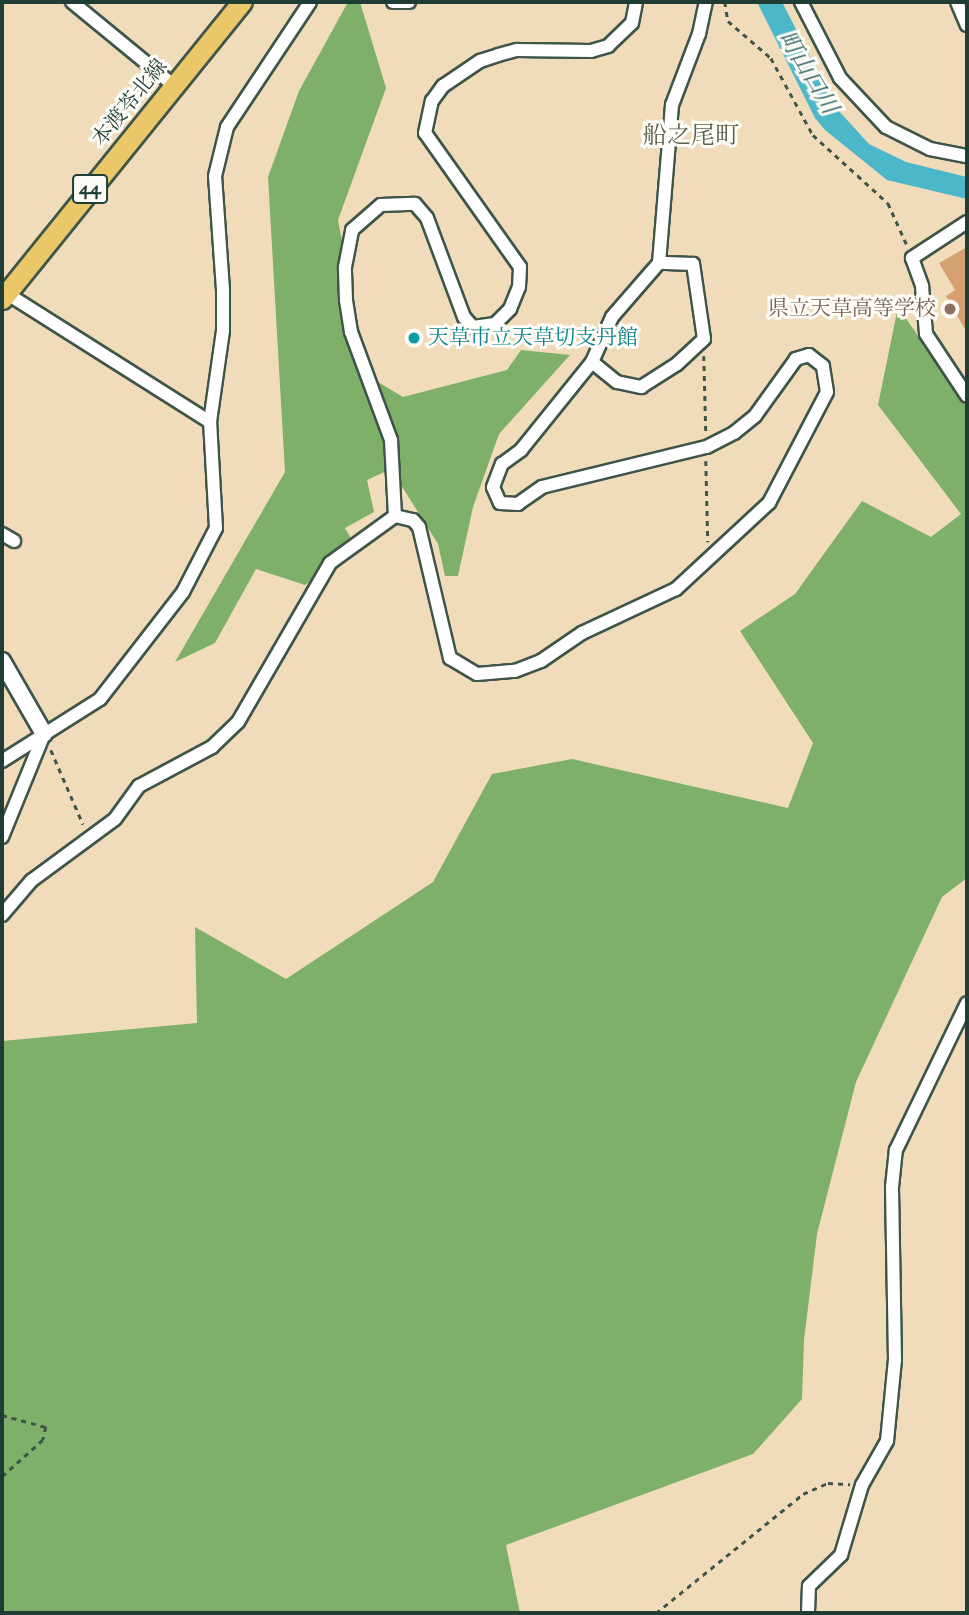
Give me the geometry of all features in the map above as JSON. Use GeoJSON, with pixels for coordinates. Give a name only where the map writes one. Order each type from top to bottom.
{"type":"FeatureCollection","features":[{"type":"Feature","properties":{"kind":"main road","name":"本渡苓北線"},"geometry":{"type":"LineString","coordinates":[[4,296],[242,2]]}},
{"type":"Feature","properties":{"kind":"street"},"geometry":{"type":"LineString","coordinates":[[72,2],[173,85]]}},
{"type":"Feature","properties":{"kind":"street"},"geometry":{"type":"LineString","coordinates":[[2,761],[100,699],[183,592],[216,528],[210,422],[223,331],[214,202],[222,144],[227,127],[310,2]]}},
{"type":"Feature","properties":{"kind":"street"},"geometry":{"type":"LineString","coordinates":[[393,2],[409,2]]}},
{"type":"Feature","properties":{"kind":"street"},"geometry":{"type":"LineString","coordinates":[[395,516],[391,440],[351,332],[346,300],[345,267],[352,230],[381,205],[415,204],[427,218],[464,317],[473,327],[495,324],[519,287],[520,267],[425,133],[432,101],[471,67],[498,55],[608,46],[632,23],[636,2]]}},
{"type":"Feature","properties":{"kind":"street"},"geometry":{"type":"LineString","coordinates":[[2,915],[31,881],[90,840],[114,819],[139,786],[212,747],[238,722],[330,563],[395,516],[413,520],[419,527],[450,658],[477,674],[515,671],[541,661],[582,633],[676,589],[769,503],[827,392],[827,377],[817,358],[810,355],[796,359],[755,416],[734,433],[542,486],[518,504],[500,503],[493,487],[498,469],[521,450],[592,362],[612,317],[659,263],[672,105],[699,34],[706,2]]}},
{"type":"Feature","properties":{"kind":"street"},"geometry":{"type":"LineString","coordinates":[[801,2],[840,78],[877,120],[907,140],[967,156]]}},
{"type":"Feature","properties":{"kind":"street"},"geometry":{"type":"LineString","coordinates":[[957,2],[967,25]]}},
{"type":"Feature","properties":{"kind":"street"},"geometry":{"type":"LineString","coordinates":[[967,222],[912,258],[922,286],[926,334],[967,396]]}},
{"type":"Feature","properties":{"kind":"street"},"geometry":{"type":"LineString","coordinates":[[592,362],[617,382],[640,387],[677,364],[704,339],[694,264],[659,263]]}},
{"type":"Feature","properties":{"kind":"street"},"geometry":{"type":"LineString","coordinates":[[4,296],[210,422]]}},
{"type":"Feature","properties":{"kind":"street"},"geometry":{"type":"LineString","coordinates":[[2,534],[14,541]]}},
{"type":"Feature","properties":{"kind":"street"},"geometry":{"type":"LineString","coordinates":[[2,661],[44,734]]}},
{"type":"Feature","properties":{"kind":"street"},"geometry":{"type":"LineString","coordinates":[[2,837],[44,734]]}},
{"type":"Feature","properties":{"kind":"street"},"geometry":{"type":"LineString","coordinates":[[808,1613],[809,1586],[841,1555],[862,1485],[887,1440],[892,1421],[896,1150],[967,1003]]}},
{"type":"Feature","properties":{"kind":"path"},"geometry":{"type":"LineString","coordinates":[[724,2],[728,21],[771,58],[813,135],[888,203],[912,258]]}},
{"type":"Feature","properties":{"kind":"path"},"geometry":{"type":"LineString","coordinates":[[704,339],[708,537]]}},
{"type":"Feature","properties":{"kind":"path"},"geometry":{"type":"LineString","coordinates":[[44,734],[90,840]]}},
{"type":"Feature","properties":{"kind":"path"},"geometry":{"type":"LineString","coordinates":[[2,1415],[46,1427],[43,1440],[2,1477]]}},
{"type":"Feature","properties":{"kind":"path"},"geometry":{"type":"LineString","coordinates":[[656,1613],[803,1494],[828,1483],[862,1485]]}},
{"type":"Feature","properties":{"kind":"green space"},"geometry":{"type":"Polygon","coordinates":[[[348,2],[360,2],[386,88],[338,220],[368,376],[403,397],[507,370],[521,350],[570,355],[499,434],[473,507],[458,576],[445,576],[438,544],[391,469],[367,480],[374,512],[345,528],[356,547],[305,585],[256,569],[215,643],[175,662],[285,472],[268,177],[299,91],[348,2]]]}},
{"type":"Feature","properties":{"kind":"green space"},"geometry":{"type":"Polygon","coordinates":[[[898,307],[967,406],[967,878],[942,897],[856,1082],[817,1234],[804,1340],[802,1399],[753,1454],[506,1545],[520,1613],[2,1613],[2,1041],[197,1023],[195,927],[286,979],[433,882],[492,774],[572,759],[788,808],[813,743],[740,631],[795,594],[862,501],[931,537],[961,514],[878,405],[898,307]]]}},
{"type":"Feature","properties":{"kind":"water","name":"町山口川"},"geometry":{"type":"Polygon","coordinates":[[[757,2],[782,2],[838,110],[869,144],[906,162],[967,177],[967,199],[887,180],[825,130],[815,118],[757,2]]]}},
{"type":"Feature","properties":{"kind":"building"},"geometry":{"type":"Polygon","coordinates":[[[967,247],[967,333],[946,296],[955,290],[939,263],[967,247]]]}},
{"type":"Feature","properties":{"kind":"place","name":"県立天草高等学校"},"geometry":{"type":"Point","coordinates":[950,309]}},
{"type":"Feature","properties":{"kind":"place","name":"天草市立天草切支丹館"},"geometry":{"type":"Point","coordinates":[414,338]}},
{"type":"Feature","properties":{"kind":"district","name":"船之尾町"},"geometry":{"type":"Point","coordinates":[691,137]}}]}
